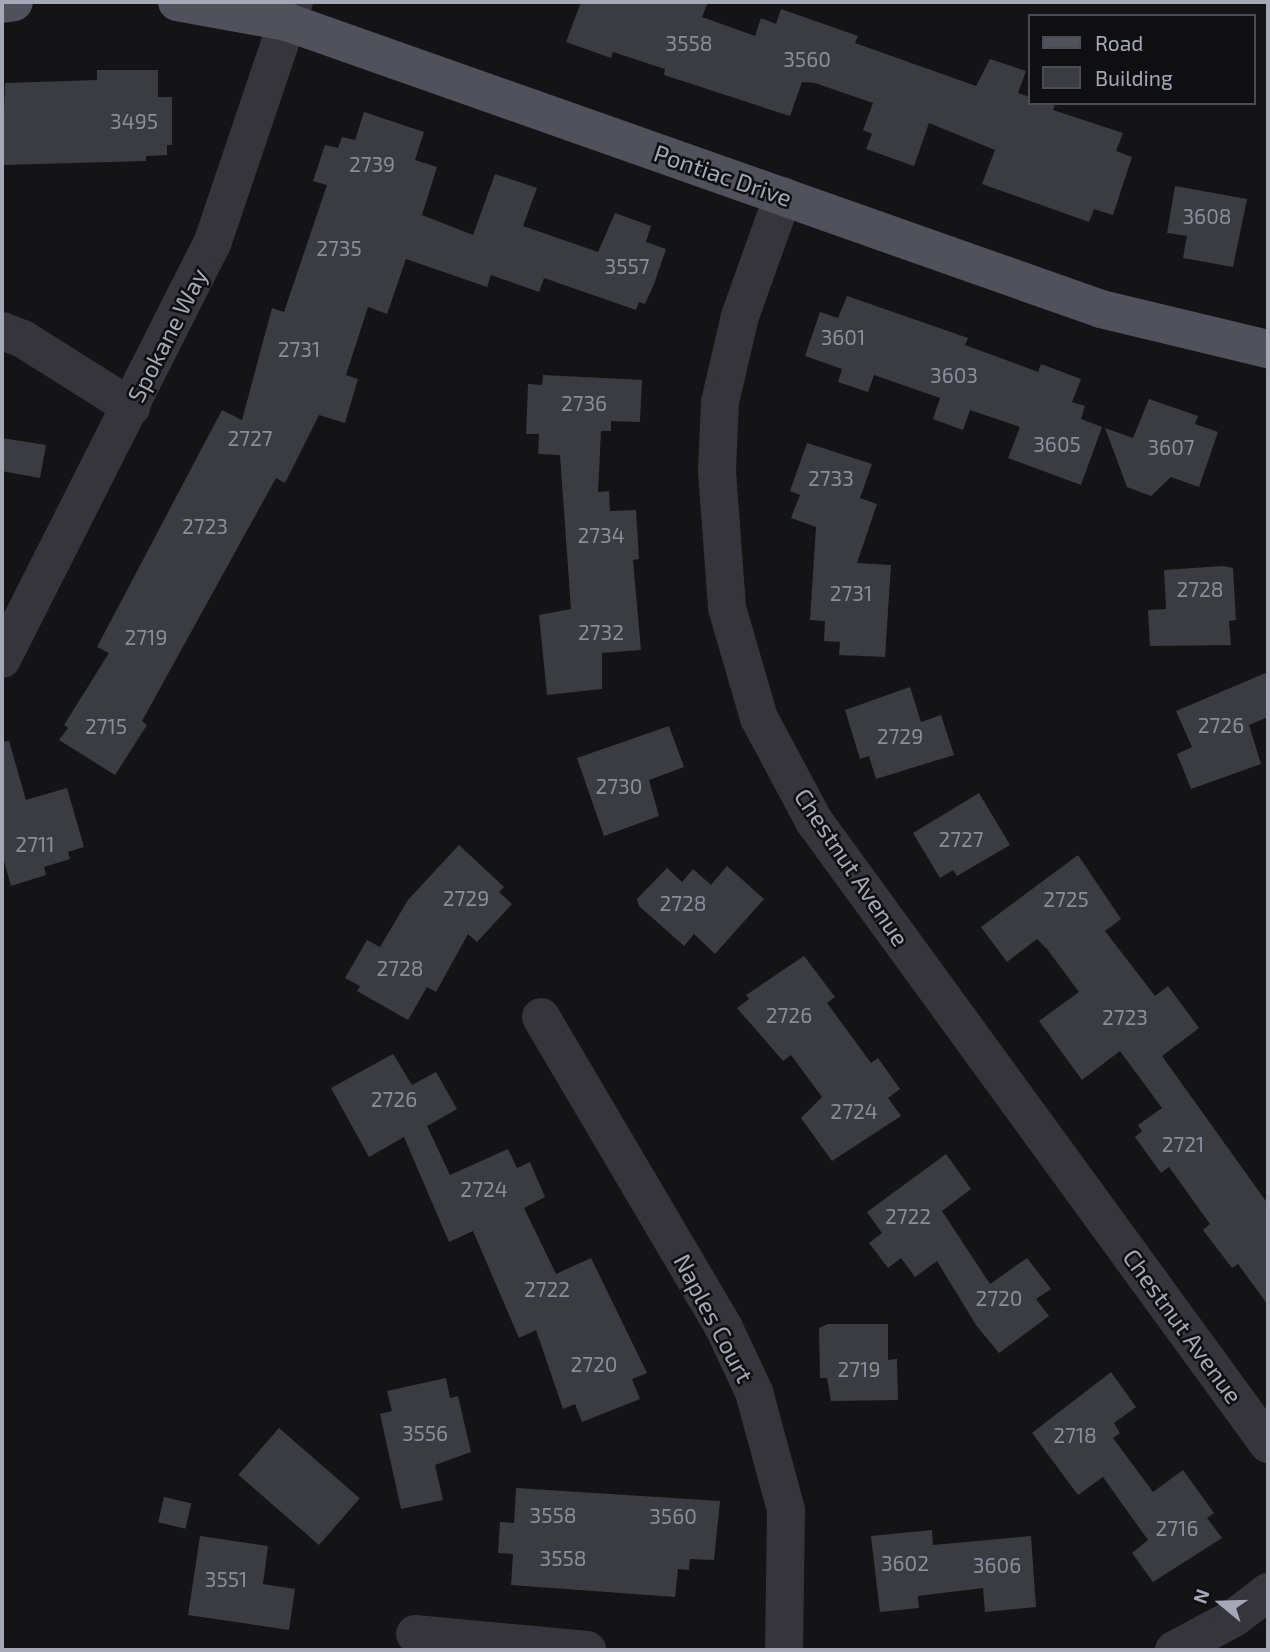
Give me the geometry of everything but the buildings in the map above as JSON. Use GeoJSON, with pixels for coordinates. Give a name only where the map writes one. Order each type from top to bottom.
{"type":"FeatureCollection","features":[{"type":"Feature","properties":{"kind":"main road"},"geometry":{"type":"LineString","coordinates":[[2,4],[15,2]]}},
{"type":"Feature","properties":{"kind":"main road","name":"Pontiac Drive"},"geometry":{"type":"LineString","coordinates":[[177,2],[290,12],[783,196],[1101,309],[1268,349]]}},
{"type":"Feature","properties":{"kind":"street","name":"Spokane Way"},"geometry":{"type":"LineString","coordinates":[[5,657],[30,597],[131,407],[212,244],[290,12]]}},
{"type":"Feature","properties":{"kind":"street","name":"Chestnut Avenue"},"geometry":{"type":"LineString","coordinates":[[783,196],[740,316],[720,402],[717,471],[727,608],[759,718],[814,821],[1268,1444]]}},
{"type":"Feature","properties":{"kind":"street"},"geometry":{"type":"LineString","coordinates":[[2,331],[23,339],[131,407]]}},
{"type":"Feature","properties":{"kind":"street","name":"Naples Court"},"geometry":{"type":"LineString","coordinates":[[541,1017],[724,1328],[754,1392],[786,1510],[784,1650]]}},
{"type":"Feature","properties":{"kind":"street"},"geometry":{"type":"LineString","coordinates":[[1174,1650],[1234,1618],[1268,1592]]}},
{"type":"Feature","properties":{"kind":"street"},"geometry":{"type":"LineString","coordinates":[[415,1634],[587,1650]]}}]}
